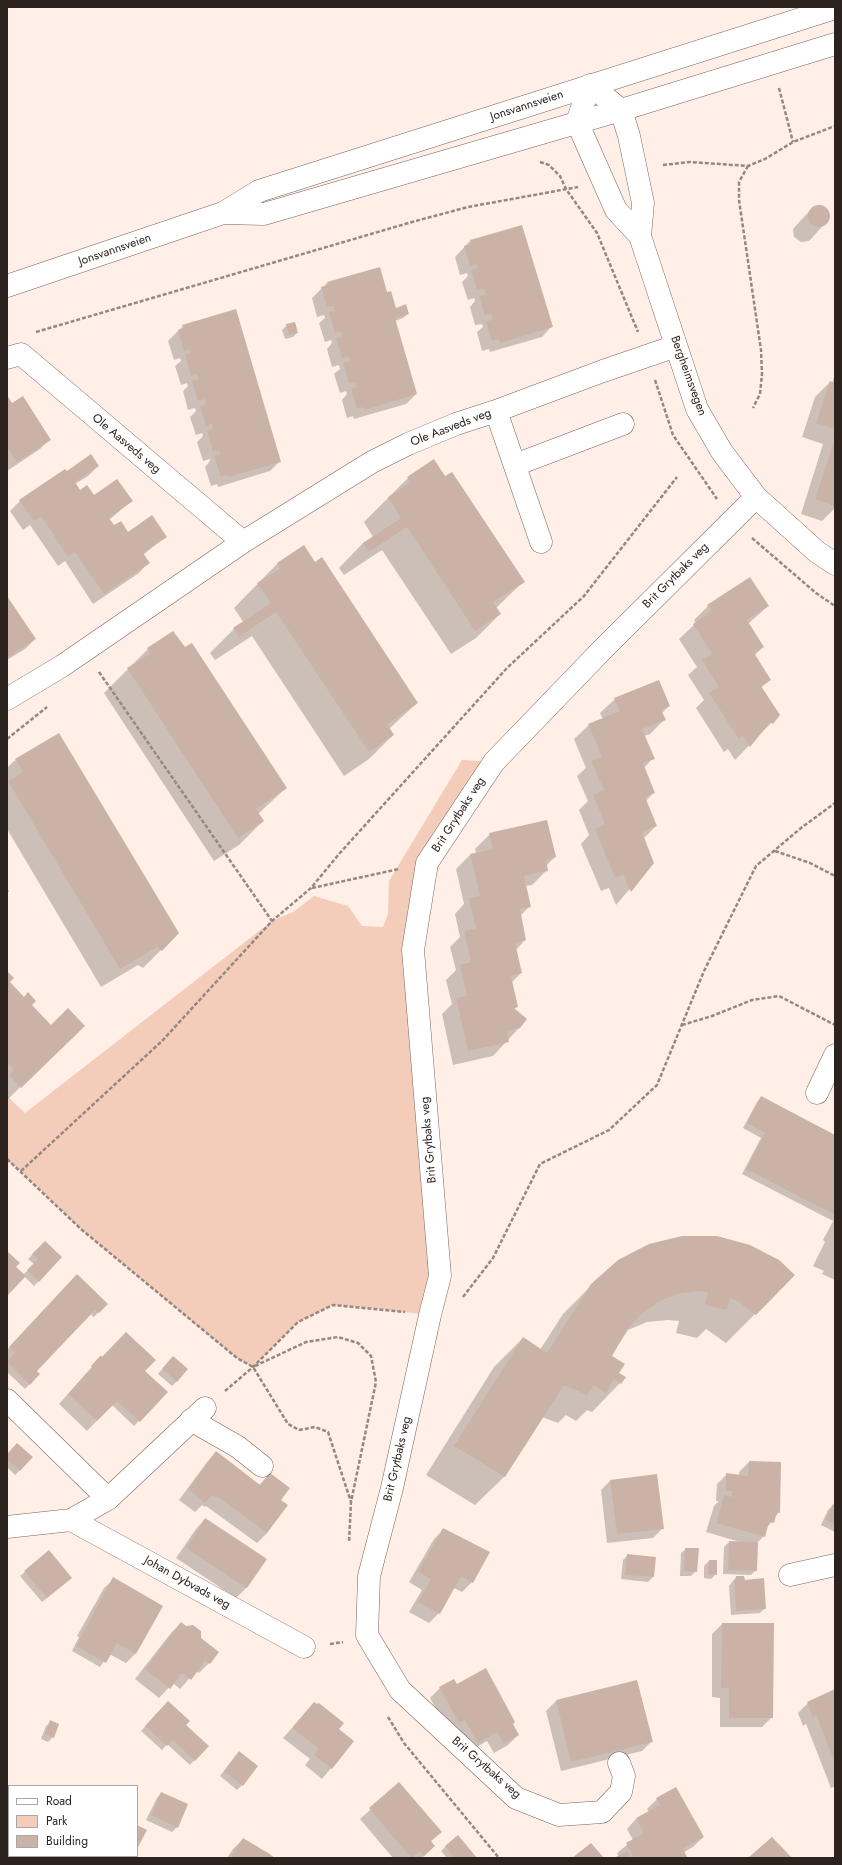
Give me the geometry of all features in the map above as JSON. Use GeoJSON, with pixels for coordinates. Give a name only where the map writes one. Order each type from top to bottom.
{"type":"FeatureCollection","features":[{"type":"Feature","properties":{"kind":"street","name":"Jonsvannsveien"},"geometry":{"type":"LineString","coordinates":[[7,286],[223,213],[259,190],[835,8]]}},
{"type":"Feature","properties":{"kind":"street","name":"Jonsvannsveien"},"geometry":{"type":"LineString","coordinates":[[223,213],[264,214],[621,110],[835,44]]}},
{"type":"Feature","properties":{"kind":"street"},"geometry":{"type":"LineString","coordinates":[[577,122],[590,85],[621,110]]}},
{"type":"Feature","properties":{"kind":"street","name":"Bergheimsvegen"},"geometry":{"type":"LineString","coordinates":[[621,110],[629,136],[643,203],[640,236],[697,409],[722,452],[756,498],[817,552],[835,564]]}},
{"type":"Feature","properties":{"kind":"street","name":"Bergheimsvegen"},"geometry":{"type":"LineString","coordinates":[[577,122],[616,210],[640,236]]}},
{"type":"Feature","properties":{"kind":"street","name":"Ole Aasveds veg"},"geometry":{"type":"LineString","coordinates":[[7,699],[85,652],[243,542],[372,462],[408,444],[456,424],[676,346]]}},
{"type":"Feature","properties":{"kind":"street","name":"Ole Aasveds veg"},"geometry":{"type":"LineString","coordinates":[[7,358],[21,354],[243,542]]}},
{"type":"Feature","properties":{"kind":"street"},"geometry":{"type":"LineString","coordinates":[[496,411],[541,542]]}},
{"type":"Feature","properties":{"kind":"street"},"geometry":{"type":"LineString","coordinates":[[515,465],[623,424]]}},
{"type":"Feature","properties":{"kind":"street","name":"Brit Grytbaks veg"},"geometry":{"type":"LineString","coordinates":[[619,1763],[624,1776],[621,1792],[602,1812],[559,1815],[516,1798],[400,1690],[367,1635],[369,1576],[392,1488],[440,1276],[413,950],[427,863],[494,762],[601,651],[756,498]]}},
{"type":"Feature","properties":{"kind":"street"},"geometry":{"type":"LineString","coordinates":[[817,1093],[835,1055]]}},
{"type":"Feature","properties":{"kind":"street"},"geometry":{"type":"LineString","coordinates":[[7,1400],[108,1499]]}},
{"type":"Feature","properties":{"kind":"street"},"geometry":{"type":"LineString","coordinates":[[7,1527],[71,1520],[108,1499],[198,1414],[262,1466]]}},
{"type":"Feature","properties":{"kind":"street","name":"Johan Dybvads veg"},"geometry":{"type":"LineString","coordinates":[[71,1520],[304,1647]]}},
{"type":"Feature","properties":{"kind":"street"},"geometry":{"type":"LineString","coordinates":[[790,1575],[835,1565]]}},
{"type":"Feature","properties":{"kind":"path"},"geometry":{"type":"LineString","coordinates":[[778,83],[793,142]]}},
{"type":"Feature","properties":{"kind":"path"},"geometry":{"type":"LineString","coordinates":[[661,166],[690,162],[748,166],[765,159],[793,142],[835,126]]}},
{"type":"Feature","properties":{"kind":"path"},"geometry":{"type":"LineString","coordinates":[[748,166],[739,182],[739,200],[761,350],[762,374],[760,394],[753,408]]}},
{"type":"Feature","properties":{"kind":"path"},"geometry":{"type":"LineString","coordinates":[[29,334],[412,222],[468,207],[585,185]]}},
{"type":"Feature","properties":{"kind":"path"},"geometry":{"type":"LineString","coordinates":[[21,1171],[162,1041],[272,921],[311,888],[339,854],[507,668],[584,596],[677,477]]}},
{"type":"Feature","properties":{"kind":"path"},"geometry":{"type":"LineString","coordinates":[[85,652],[272,921]]}},
{"type":"Feature","properties":{"kind":"path"},"geometry":{"type":"LineString","coordinates":[[198,1414],[253,1367],[298,1322],[333,1305],[430,1315],[454,1308],[493,1258],[540,1164],[609,1130],[657,1085],[704,971],[756,866],[801,828],[835,803]]}},
{"type":"Feature","properties":{"kind":"path"},"geometry":{"type":"LineString","coordinates":[[775,850],[810,863],[835,876]]}},
{"type":"Feature","properties":{"kind":"path"},"geometry":{"type":"LineString","coordinates":[[311,888],[427,863]]}},
{"type":"Feature","properties":{"kind":"path"},"geometry":{"type":"LineString","coordinates":[[682,1024],[712,1016],[752,1000],[779,996],[835,1025]]}},
{"type":"Feature","properties":{"kind":"path"},"geometry":{"type":"LineString","coordinates":[[7,1159],[82,1230],[237,1358],[253,1367],[288,1424],[299,1430],[314,1427],[328,1432],[351,1502],[376,1382],[371,1356],[358,1343],[338,1337],[306,1342],[253,1367]]}},
{"type":"Feature","properties":{"kind":"path"},"geometry":{"type":"LineString","coordinates":[[304,1647],[347,1642],[367,1635]]}},
{"type":"Feature","properties":{"kind":"green space"},"geometry":{"type":"Polygon","coordinates":[[[462,760],[494,762],[427,863],[413,950],[440,1276],[430,1315],[333,1305],[298,1322],[253,1367],[237,1358],[82,1230],[21,1171],[7,1161],[7,1096],[25,1113],[272,921],[293,912],[314,896],[348,906],[362,926],[383,927],[388,914],[389,881],[462,760]]]}},
{"type":"Feature","properties":{"kind":"building"},"geometry":{"type":"Polygon","coordinates":[[[815,205],[823,205],[830,212],[830,220],[823,227],[815,227],[808,220],[808,212],[815,205]]]}},
{"type":"Feature","properties":{"kind":"building"},"geometry":{"type":"Polygon","coordinates":[[[522,225],[553,327],[500,343],[499,339],[492,341],[486,322],[493,319],[491,314],[485,316],[479,296],[486,294],[484,289],[477,290],[471,271],[478,268],[477,264],[470,266],[464,246],[471,244],[470,240],[522,225]]]}},
{"type":"Feature","properties":{"kind":"building"},"geometry":{"type":"Polygon","coordinates":[[[380,267],[387,292],[391,291],[396,308],[406,304],[409,314],[395,318],[417,394],[364,410],[363,407],[357,409],[351,389],[357,387],[356,382],[349,383],[343,363],[350,361],[348,356],[342,358],[336,338],[342,336],[341,331],[335,333],[329,312],[335,311],[333,306],[327,307],[321,287],[328,285],[327,282],[380,267]]]}},
{"type":"Feature","properties":{"kind":"building"},"geometry":{"type":"Polygon","coordinates":[[[236,309],[281,462],[228,477],[227,475],[221,477],[214,456],[221,454],[219,450],[213,452],[207,431],[213,429],[212,424],[206,426],[200,406],[206,404],[205,399],[198,401],[192,381],[198,379],[197,374],[191,376],[185,355],[191,353],[190,349],[184,351],[178,330],[184,328],[182,325],[236,309]]]}},
{"type":"Feature","properties":{"kind":"building"},"geometry":{"type":"Polygon","coordinates":[[[295,322],[298,333],[289,335],[286,324],[295,322]]]}},
{"type":"Feature","properties":{"kind":"building"},"geometry":{"type":"Polygon","coordinates":[[[830,381],[835,383],[835,429],[816,423],[830,381]]]}},
{"type":"Feature","properties":{"kind":"building"},"geometry":{"type":"Polygon","coordinates":[[[7,395],[12,403],[23,396],[51,440],[17,462],[7,447],[7,395]]]}},
{"type":"Feature","properties":{"kind":"building"},"geometry":{"type":"Polygon","coordinates":[[[835,438],[835,506],[815,499],[835,438]]]}},
{"type":"Feature","properties":{"kind":"building"},"geometry":{"type":"Polygon","coordinates":[[[91,454],[99,466],[75,482],[80,490],[87,485],[94,495],[117,479],[133,501],[109,518],[114,525],[121,521],[128,532],[152,515],[167,537],[143,553],[150,563],[104,594],[75,552],[68,557],[41,516],[34,521],[19,500],[65,469],[67,471],[91,454]]]}},
{"type":"Feature","properties":{"kind":"building"},"geometry":{"type":"Polygon","coordinates":[[[434,459],[445,476],[452,472],[525,582],[493,602],[501,614],[475,631],[407,527],[369,552],[363,543],[401,518],[388,497],[411,482],[407,477],[434,459]]]}},
{"type":"Feature","properties":{"kind":"building"},"geometry":{"type":"Polygon","coordinates":[[[304,545],[315,562],[322,557],[418,703],[387,724],[394,735],[369,752],[276,612],[239,637],[233,628],[271,603],[257,583],[281,568],[277,563],[304,545]]]}},
{"type":"Feature","properties":{"kind":"building"},"geometry":{"type":"Polygon","coordinates":[[[750,577],[769,606],[747,620],[764,647],[754,653],[771,680],[761,686],[780,715],[773,724],[770,722],[750,747],[743,736],[738,738],[709,693],[719,687],[702,660],[712,654],[693,624],[712,611],[707,605],[750,577]]]}},
{"type":"Feature","properties":{"kind":"building"},"geometry":{"type":"Polygon","coordinates":[[[7,596],[36,639],[7,658],[7,596]]]}},
{"type":"Feature","properties":{"kind":"building"},"geometry":{"type":"Polygon","coordinates":[[[173,631],[185,647],[192,643],[287,788],[256,809],[264,821],[238,838],[127,668],[151,653],[147,648],[173,631]]]}},
{"type":"Feature","properties":{"kind":"building"},"geometry":{"type":"Polygon","coordinates":[[[659,680],[670,706],[661,710],[666,720],[642,729],[655,759],[643,763],[655,793],[645,797],[657,826],[642,832],[654,863],[631,892],[623,874],[615,878],[595,829],[605,824],[593,795],[604,790],[591,761],[602,757],[588,724],[620,711],[614,698],[659,680]]]}},
{"type":"Feature","properties":{"kind":"building"},"geometry":{"type":"Polygon","coordinates":[[[59,733],[179,933],[162,951],[157,947],[120,969],[8,781],[23,772],[15,759],[59,733]]]}},
{"type":"Feature","properties":{"kind":"building"},"geometry":{"type":"Polygon","coordinates":[[[547,820],[556,857],[546,860],[548,871],[524,876],[531,907],[520,909],[526,940],[515,943],[522,973],[511,976],[518,1007],[514,1008],[527,1019],[520,1028],[507,1031],[509,1042],[468,1051],[456,998],[467,996],[460,965],[471,962],[464,931],[476,929],[469,898],[480,896],[470,854],[493,849],[489,833],[547,820]]]}},
{"type":"Feature","properties":{"kind":"building"},"geometry":{"type":"Polygon","coordinates":[[[7,971],[14,978],[10,982],[24,997],[28,992],[36,1001],[32,1005],[51,1025],[68,1008],[85,1026],[21,1088],[9,1075],[14,1070],[7,1062],[7,971]]]}},
{"type":"Feature","properties":{"kind":"building"},"geometry":{"type":"Polygon","coordinates":[[[761,1096],[835,1135],[835,1215],[746,1169],[765,1133],[747,1123],[761,1096]]]}},
{"type":"Feature","properties":{"kind":"building"},"geometry":{"type":"Polygon","coordinates":[[[682,1236],[717,1236],[750,1245],[779,1260],[795,1275],[756,1315],[739,1302],[730,1298],[727,1310],[705,1305],[708,1292],[698,1291],[677,1294],[658,1302],[640,1315],[627,1330],[612,1356],[625,1364],[619,1373],[626,1377],[621,1384],[614,1379],[606,1393],[594,1385],[587,1395],[564,1385],[505,1477],[454,1446],[523,1337],[547,1353],[591,1284],[618,1260],[649,1244],[682,1236]]]}},
{"type":"Feature","properties":{"kind":"building"},"geometry":{"type":"Polygon","coordinates":[[[45,1241],[62,1257],[39,1282],[27,1270],[38,1259],[32,1254],[45,1241]]]}},
{"type":"Feature","properties":{"kind":"building"},"geometry":{"type":"Polygon","coordinates":[[[7,1251],[20,1263],[16,1267],[26,1276],[7,1296],[7,1251]]]}},
{"type":"Feature","properties":{"kind":"building"},"geometry":{"type":"Polygon","coordinates":[[[77,1274],[108,1304],[99,1313],[95,1310],[37,1371],[40,1374],[30,1385],[7,1362],[15,1353],[9,1347],[77,1274]]]}},
{"type":"Feature","properties":{"kind":"building"},"geometry":{"type":"Polygon","coordinates":[[[126,1332],[156,1360],[145,1371],[168,1392],[140,1422],[117,1401],[97,1421],[68,1394],[101,1355],[102,1357],[126,1332]]]}},
{"type":"Feature","properties":{"kind":"building"},"geometry":{"type":"Polygon","coordinates":[[[173,1356],[188,1369],[177,1382],[162,1369],[173,1356]]]}},
{"type":"Feature","properties":{"kind":"building"},"geometry":{"type":"Polygon","coordinates":[[[17,1443],[33,1457],[20,1471],[7,1459],[7,1454],[17,1443]]]}},
{"type":"Feature","properties":{"kind":"building"},"geometry":{"type":"Polygon","coordinates":[[[216,1451],[260,1485],[270,1473],[290,1488],[281,1500],[288,1505],[267,1533],[217,1496],[215,1498],[212,1495],[205,1503],[189,1489],[216,1451]]]}},
{"type":"Feature","properties":{"kind":"building"},"geometry":{"type":"Polygon","coordinates":[[[749,1461],[781,1462],[780,1513],[777,1512],[774,1523],[769,1522],[765,1537],[716,1523],[724,1495],[732,1497],[732,1491],[726,1491],[726,1473],[748,1476],[749,1461]]]}},
{"type":"Feature","properties":{"kind":"building"},"geometry":{"type":"Polygon","coordinates":[[[657,1474],[664,1529],[617,1534],[610,1480],[657,1474]]]}},
{"type":"Feature","properties":{"kind":"building"},"geometry":{"type":"Polygon","coordinates":[[[833,1504],[835,1505],[835,1525],[825,1520],[833,1504]]]}},
{"type":"Feature","properties":{"kind":"building"},"geometry":{"type":"Polygon","coordinates":[[[205,1518],[267,1559],[247,1588],[186,1548],[205,1518]]]}},
{"type":"Feature","properties":{"kind":"building"},"geometry":{"type":"Polygon","coordinates":[[[443,1528],[490,1552],[473,1583],[461,1576],[440,1614],[418,1602],[431,1579],[418,1572],[443,1528]]]}},
{"type":"Feature","properties":{"kind":"building"},"geometry":{"type":"Polygon","coordinates":[[[729,1541],[758,1542],[757,1571],[728,1570],[729,1541]]]}},
{"type":"Feature","properties":{"kind":"building"},"geometry":{"type":"Polygon","coordinates":[[[685,1548],[699,1548],[697,1572],[684,1571],[685,1548]]]}},
{"type":"Feature","properties":{"kind":"building"},"geometry":{"type":"Polygon","coordinates":[[[49,1550],[72,1578],[47,1598],[24,1571],[49,1550]]]}},
{"type":"Feature","properties":{"kind":"building"},"geometry":{"type":"Polygon","coordinates":[[[627,1554],[656,1557],[654,1577],[625,1575],[627,1554]]]}},
{"type":"Feature","properties":{"kind":"building"},"geometry":{"type":"Polygon","coordinates":[[[709,1560],[717,1560],[717,1575],[708,1574],[709,1560]]]}},
{"type":"Feature","properties":{"kind":"building"},"geometry":{"type":"Polygon","coordinates":[[[736,1576],[744,1576],[745,1580],[764,1578],[766,1609],[736,1611],[734,1580],[736,1580],[736,1576]]]}},
{"type":"Feature","properties":{"kind":"building"},"geometry":{"type":"Polygon","coordinates":[[[113,1577],[163,1606],[136,1654],[117,1643],[106,1663],[76,1646],[113,1577]]]}},
{"type":"Feature","properties":{"kind":"building"},"geometry":{"type":"Polygon","coordinates":[[[181,1622],[186,1626],[193,1625],[201,1631],[201,1638],[219,1652],[210,1664],[205,1661],[191,1680],[182,1673],[170,1689],[145,1669],[181,1622]]]}},
{"type":"Feature","properties":{"kind":"building"},"geometry":{"type":"Polygon","coordinates":[[[722,1623],[774,1623],[773,1718],[729,1718],[729,1688],[721,1688],[722,1623]]]}},
{"type":"Feature","properties":{"kind":"building"},"geometry":{"type":"Polygon","coordinates":[[[486,1668],[515,1722],[513,1724],[519,1735],[504,1744],[497,1732],[478,1743],[465,1720],[459,1723],[439,1687],[454,1679],[457,1684],[486,1668]]]}},
{"type":"Feature","properties":{"kind":"building"},"geometry":{"type":"Polygon","coordinates":[[[637,1680],[653,1742],[571,1762],[556,1700],[637,1680]]]}},
{"type":"Feature","properties":{"kind":"building"},"geometry":{"type":"Polygon","coordinates":[[[835,1689],[835,1763],[816,1715],[813,1717],[807,1702],[835,1689]]]}},
{"type":"Feature","properties":{"kind":"building"},"geometry":{"type":"Polygon","coordinates":[[[168,1701],[190,1721],[186,1725],[209,1746],[195,1761],[173,1740],[167,1746],[145,1726],[168,1701]]]}},
{"type":"Feature","properties":{"kind":"building"},"geometry":{"type":"Polygon","coordinates":[[[314,1702],[317,1704],[319,1703],[344,1723],[339,1729],[354,1741],[332,1769],[314,1755],[319,1749],[292,1728],[314,1702]]]}},
{"type":"Feature","properties":{"kind":"building"},"geometry":{"type":"Polygon","coordinates":[[[50,1720],[59,1724],[54,1738],[45,1734],[50,1720]]]}},
{"type":"Feature","properties":{"kind":"building"},"geometry":{"type":"Polygon","coordinates":[[[239,1751],[258,1766],[243,1786],[224,1771],[239,1751]]]}},
{"type":"Feature","properties":{"kind":"building"},"geometry":{"type":"Polygon","coordinates":[[[399,1782],[442,1832],[431,1841],[435,1846],[424,1856],[420,1851],[411,1858],[369,1808],[399,1782]]]}},
{"type":"Feature","properties":{"kind":"building"},"geometry":{"type":"Polygon","coordinates":[[[676,1787],[704,1837],[683,1849],[687,1857],[686,1858],[634,1858],[626,1843],[644,1833],[636,1818],[660,1805],[656,1798],[676,1787]]]}},
{"type":"Feature","properties":{"kind":"building"},"geometry":{"type":"Polygon","coordinates":[[[161,1792],[188,1804],[178,1828],[151,1815],[161,1792]]]}},
{"type":"Feature","properties":{"kind":"building"},"geometry":{"type":"Polygon","coordinates":[[[138,1826],[147,1830],[138,1847],[138,1826]]]}},
{"type":"Feature","properties":{"kind":"building"},"geometry":{"type":"Polygon","coordinates":[[[458,1835],[477,1858],[455,1858],[445,1846],[458,1835]]]}},
{"type":"Feature","properties":{"kind":"building"},"geometry":{"type":"Polygon","coordinates":[[[772,1837],[792,1858],[749,1857],[772,1837]]]}},
{"type":"Feature","properties":{"kind":"building"},"geometry":{"type":"Polygon","coordinates":[[[243,1838],[268,1853],[275,1858],[230,1858],[243,1838]]]}},
{"type":"Feature","properties":{"kind":"building"},"geometry":{"type":"Polygon","coordinates":[[[591,1843],[604,1858],[572,1858],[591,1843]]]}},
{"type":"Feature","properties":{"kind":"building"},"geometry":{"type":"Polygon","coordinates":[[[628,1851],[631,1858],[614,1858],[628,1851]]]}},
{"type":"Feature","properties":{"kind":"building"},"geometry":{"type":"Polygon","coordinates":[[[78,1857],[116,1857],[116,1858],[78,1857]]]}}]}
